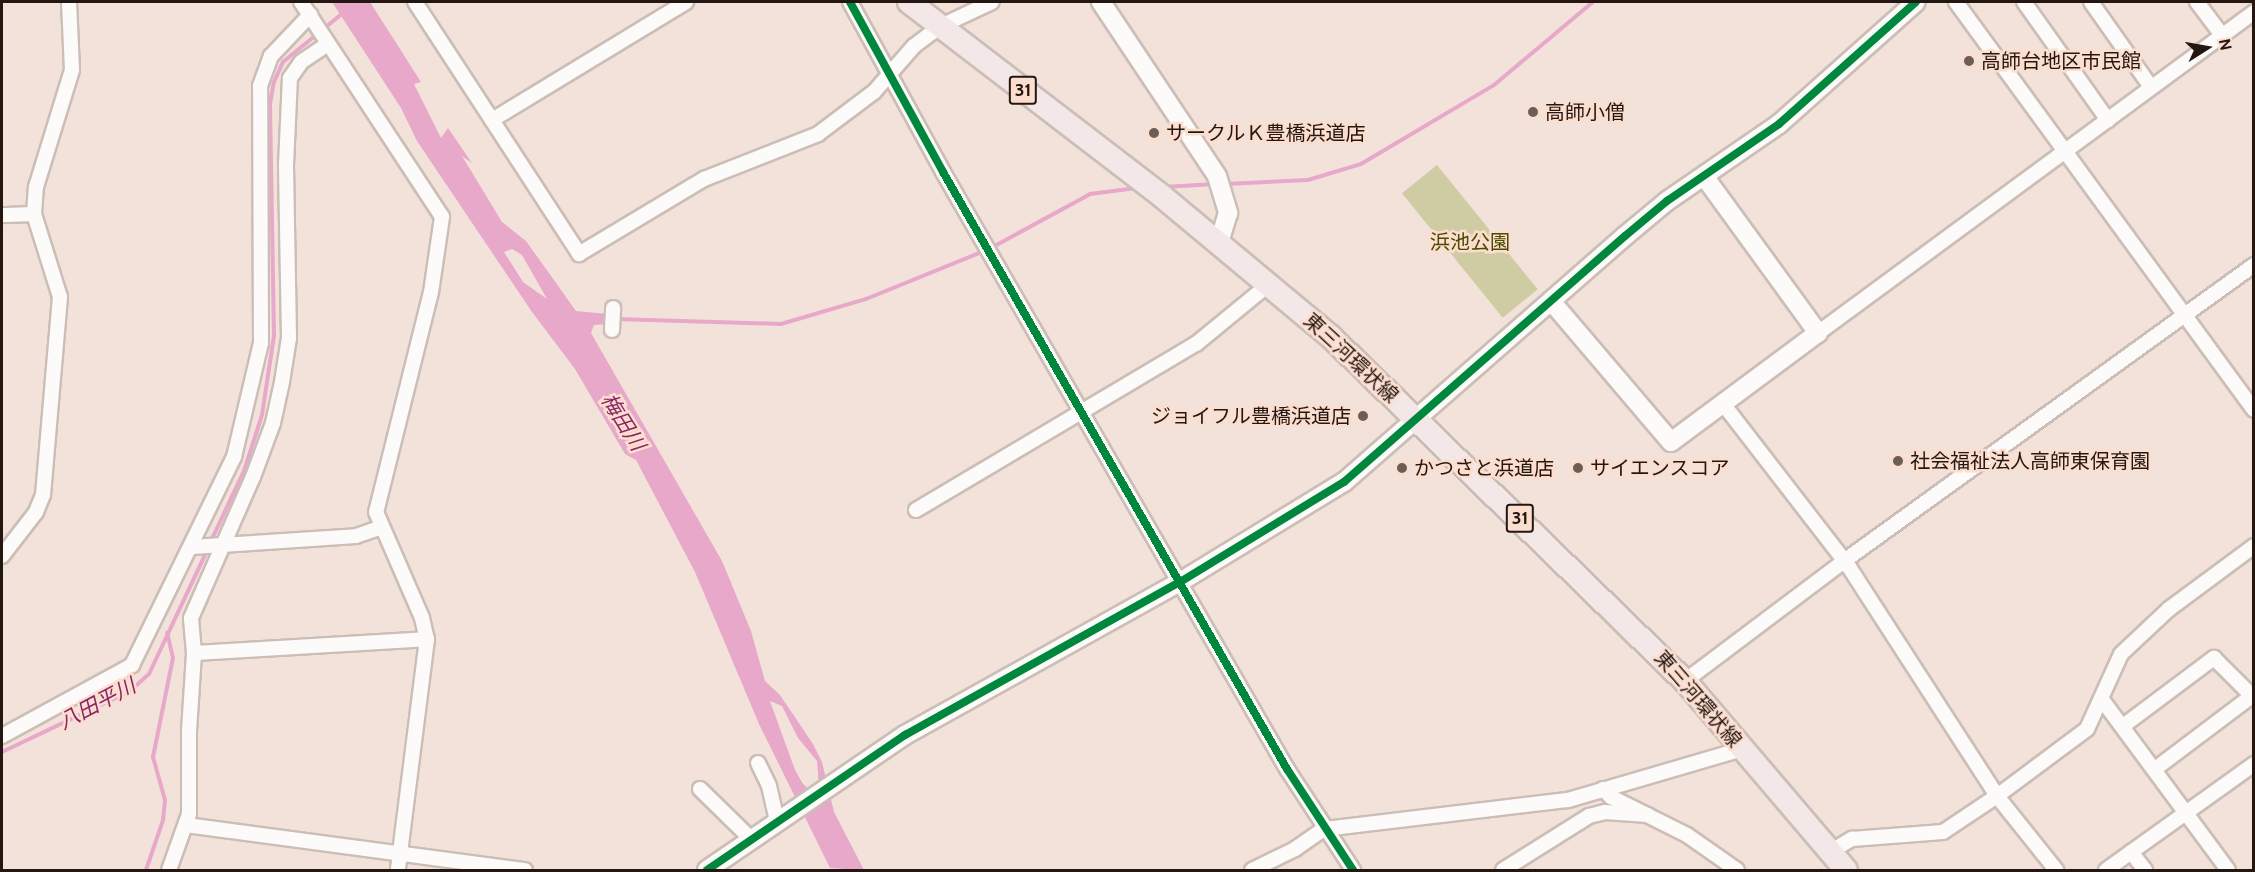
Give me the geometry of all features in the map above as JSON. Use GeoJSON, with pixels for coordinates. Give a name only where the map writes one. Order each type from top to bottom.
{"type":"FeatureCollection","features":[{"type":"Feature","properties":{"kind":"main road","name":"東三河環状線"},"geometry":{"type":"LineString","coordinates":[[909,2],[1219,242],[1269,284],[1416,419],[1685,681],[1846,870]]}},
{"type":"Feature","properties":{"kind":"street"},"geometry":{"type":"LineString","coordinates":[[2,556],[36,512],[42,495],[60,297],[34,214],[36,187],[72,70],[69,2]]}},
{"type":"Feature","properties":{"kind":"street"},"geometry":{"type":"LineString","coordinates":[[301,2],[442,217],[431,291],[376,512],[379,528],[422,618],[427,639],[398,870]]}},
{"type":"Feature","properties":{"kind":"street"},"geometry":{"type":"LineString","coordinates":[[414,2],[579,254],[704,179],[818,134],[874,92],[914,46],[941,27],[984,3]]}},
{"type":"Feature","properties":{"kind":"street"},"geometry":{"type":"LineString","coordinates":[[492,120],[686,2]]}},
{"type":"Feature","properties":{"kind":"street"},"geometry":{"type":"LineString","coordinates":[[850,2],[983,240],[1180,582],[1324,829],[1353,870]]}},
{"type":"Feature","properties":{"kind":"street"},"geometry":{"type":"LineString","coordinates":[[1101,2],[1217,176],[1228,213],[1219,242]]}},
{"type":"Feature","properties":{"kind":"street"},"geometry":{"type":"LineString","coordinates":[[707,870],[905,735],[1180,582],[1316,501],[1416,419],[1667,201],[1786,118],[1916,2]]}},
{"type":"Feature","properties":{"kind":"street"},"geometry":{"type":"LineString","coordinates":[[1956,2],[2253,410]]}},
{"type":"Feature","properties":{"kind":"street"},"geometry":{"type":"LineString","coordinates":[[2024,2],[2108,120]]}},
{"type":"Feature","properties":{"kind":"street"},"geometry":{"type":"LineString","coordinates":[[2091,2],[2151,87]]}},
{"type":"Feature","properties":{"kind":"street"},"geometry":{"type":"LineString","coordinates":[[2196,2],[2222,35]]}},
{"type":"Feature","properties":{"kind":"street"},"geometry":{"type":"LineString","coordinates":[[1551,301],[1671,442],[2253,12]]}},
{"type":"Feature","properties":{"kind":"street"},"geometry":{"type":"LineString","coordinates":[[2,736],[132,665],[192,547],[234,457],[261,344],[260,86],[272,56],[310,15]]}},
{"type":"Feature","properties":{"kind":"street"},"geometry":{"type":"LineString","coordinates":[[169,870],[186,825],[194,653],[191,618],[273,423],[289,338],[286,165],[290,78],[323,36]]}},
{"type":"Feature","properties":{"kind":"street"},"geometry":{"type":"LineString","coordinates":[[1704,176],[1818,333]]}},
{"type":"Feature","properties":{"kind":"street"},"geometry":{"type":"LineString","coordinates":[[2,215],[34,214]]}},
{"type":"Feature","properties":{"kind":"street"},"geometry":{"type":"LineString","coordinates":[[1685,681],[1844,561],[2253,265]]}},
{"type":"Feature","properties":{"kind":"street"},"geometry":{"type":"LineString","coordinates":[[916,510],[1196,344],[1269,284]]}},
{"type":"Feature","properties":{"kind":"street"},"geometry":{"type":"LineString","coordinates":[[612,330],[613,308]]}},
{"type":"Feature","properties":{"kind":"street"},"geometry":{"type":"LineString","coordinates":[[1724,405],[1844,561],[1997,796],[2056,870]]}},
{"type":"Feature","properties":{"kind":"street"},"geometry":{"type":"LineString","coordinates":[[192,547],[356,536],[379,528]]}},
{"type":"Feature","properties":{"kind":"street"},"geometry":{"type":"LineString","coordinates":[[1830,852],[1852,838],[1943,832],[1997,796],[2086,729],[2103,700],[2121,654],[2169,609],[2253,546]]}},
{"type":"Feature","properties":{"kind":"street"},"geometry":{"type":"LineString","coordinates":[[194,653],[427,639]]}},
{"type":"Feature","properties":{"kind":"street"},"geometry":{"type":"LineString","coordinates":[[2123,726],[2214,658],[2253,697],[2155,770]]}},
{"type":"Feature","properties":{"kind":"street"},"geometry":{"type":"LineString","coordinates":[[2103,700],[2228,870]]}},
{"type":"Feature","properties":{"kind":"street"},"geometry":{"type":"LineString","coordinates":[[1252,870],[1295,849],[1324,829],[1490,808],[1514,809],[1568,800],[1743,749]]}},
{"type":"Feature","properties":{"kind":"street"},"geometry":{"type":"LineString","coordinates":[[758,763],[769,786],[777,822]]}},
{"type":"Feature","properties":{"kind":"street"},"geometry":{"type":"LineString","coordinates":[[2106,870],[2253,764]]}},
{"type":"Feature","properties":{"kind":"street"},"geometry":{"type":"LineString","coordinates":[[700,789],[752,840]]}},
{"type":"Feature","properties":{"kind":"street"},"geometry":{"type":"LineString","coordinates":[[1603,789],[1687,835],[1737,870]]}},
{"type":"Feature","properties":{"kind":"street"},"geometry":{"type":"LineString","coordinates":[[1503,870],[1589,816],[1605,812],[1648,815]]}},
{"type":"Feature","properties":{"kind":"street"},"geometry":{"type":"LineString","coordinates":[[186,825],[525,870]]}},
{"type":"Feature","properties":{"kind":"street"},"geometry":{"type":"LineString","coordinates":[[2131,852],[2145,870]]}},
{"type":"Feature","properties":{"kind":"green space","name":"浜池公園"},"geometry":{"type":"Polygon","coordinates":[[[1437,165],[1538,289],[1503,318],[1402,193],[1437,165]]]}},
{"type":"Feature","properties":{"kind":"water","name":"梅田川"},"geometry":{"type":"Polygon","coordinates":[[[332,2],[370,2],[421,82],[414,84],[441,138],[448,128],[472,163],[462,156],[502,222],[526,241],[576,311],[608,314],[607,324],[594,325],[591,333],[722,561],[751,631],[765,681],[780,695],[813,744],[822,762],[834,812],[864,870],[830,868],[759,724],[695,572],[636,460],[625,454],[575,369],[532,312],[417,141],[401,108],[332,2]],[[512,249],[504,252],[523,282],[547,299],[522,255],[512,249]],[[770,701],[795,770],[803,784],[820,799],[817,761],[798,738],[782,706],[770,701]]]}},
{"type":"Feature","properties":{"kind":"waterway"},"geometry":{"type":"LineString","coordinates":[[1226,184],[1308,180],[1361,164],[1494,85],[1593,2]]}},
{"type":"Feature","properties":{"kind":"waterway"},"geometry":{"type":"LineString","coordinates":[[211,541],[244,471],[262,415],[274,336],[270,104],[274,82],[283,62],[344,12]]}},
{"type":"Feature","properties":{"kind":"waterway"},"geometry":{"type":"LineString","coordinates":[[1163,187],[1215,184]]}},
{"type":"Feature","properties":{"kind":"waterway"},"geometry":{"type":"LineString","coordinates":[[991,248],[1090,194],[1137,188]]}},
{"type":"Feature","properties":{"kind":"waterway"},"geometry":{"type":"LineString","coordinates":[[615,319],[781,324],[866,299],[984,251]]}},
{"type":"Feature","properties":{"kind":"waterway","name":"八田平川"},"geometry":{"type":"LineString","coordinates":[[2,752],[130,691],[149,674],[207,551]]}},
{"type":"Feature","properties":{"kind":"waterway"},"geometry":{"type":"LineString","coordinates":[[146,870],[163,820],[165,800],[153,757],[173,658],[167,633]]}},
{"type":"Feature","properties":{"kind":"cycle path"},"geometry":{"type":"LineString","coordinates":[[850,2],[943,172],[1287,769],[1353,870]]}},
{"type":"Feature","properties":{"kind":"cycle path"},"geometry":{"type":"LineString","coordinates":[[707,870],[905,735],[1180,582],[1344,482],[1625,236],[1667,201],[1779,124],[1916,2]]}},
{"type":"Feature","properties":{"kind":"place","name":"高師台地区市民館"},"geometry":{"type":"Point","coordinates":[1969,61]}},
{"type":"Feature","properties":{"kind":"place","name":"高師小僧"},"geometry":{"type":"Point","coordinates":[1533,112]}},
{"type":"Feature","properties":{"kind":"place","name":"サークルＫ豊橋浜道店"},"geometry":{"type":"Point","coordinates":[1154,133]}},
{"type":"Feature","properties":{"kind":"place","name":"ジョイフル豊橋浜道店"},"geometry":{"type":"Point","coordinates":[1363,416]}},
{"type":"Feature","properties":{"kind":"place","name":"社会福祉法人高師東保育園"},"geometry":{"type":"Point","coordinates":[1898,461]}},
{"type":"Feature","properties":{"kind":"place","name":"かつさと浜道店"},"geometry":{"type":"Point","coordinates":[1402,468]}},
{"type":"Feature","properties":{"kind":"place","name":"サイエンスコア"},"geometry":{"type":"Point","coordinates":[1578,468]}}]}
